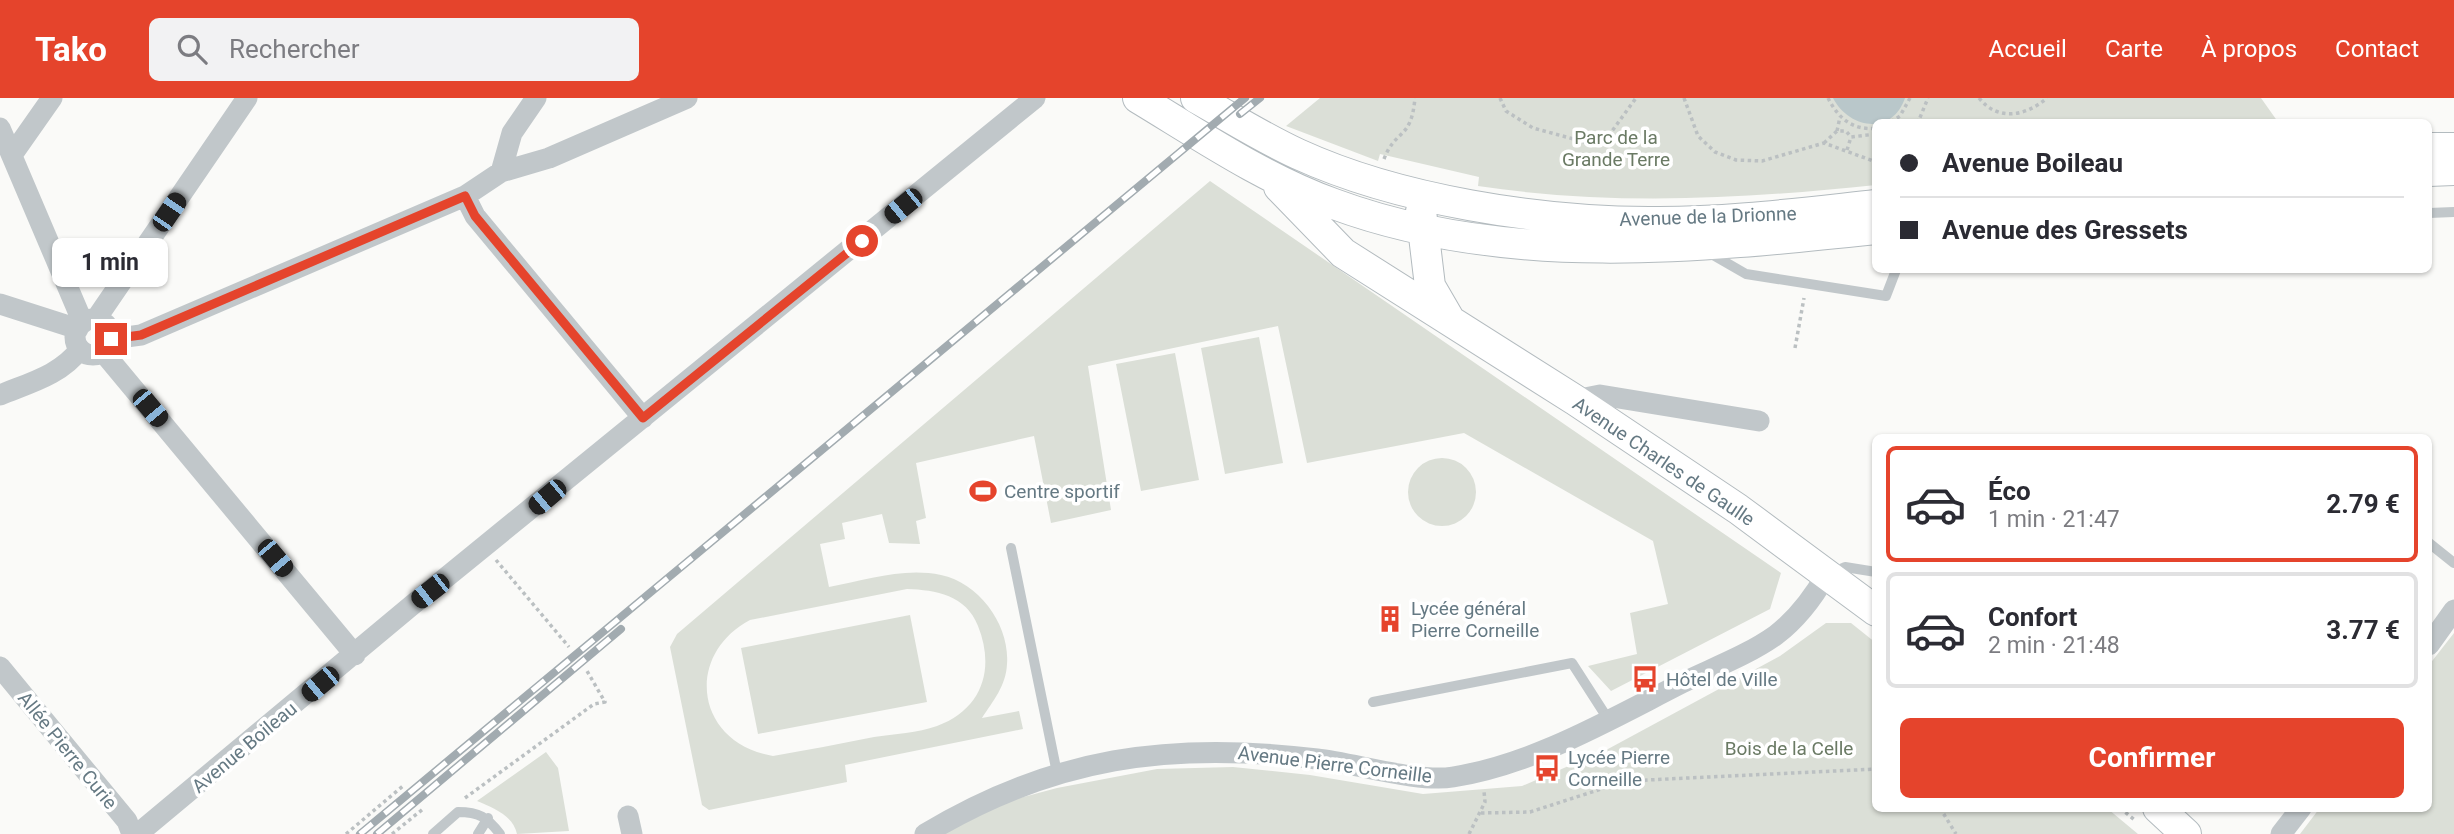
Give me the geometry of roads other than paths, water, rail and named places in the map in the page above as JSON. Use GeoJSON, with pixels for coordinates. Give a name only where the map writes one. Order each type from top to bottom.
{"type":"FeatureCollection","features":[{"type":"Feature","properties":{"kind":"main road"},"geometry":{"type":"LineString","coordinates":[[1138,98],[1266,174]]}},
{"type":"Feature","properties":{"kind":"main road","name":"Avenue de la Drionne"},"geometry":{"type":"LineString","coordinates":[[1196,98],[1300,155],[1386,172],[1419,194],[1548,216],[1649,222],[1766,217],[1872,205]]}},
{"type":"Feature","properties":{"kind":"main road"},"geometry":{"type":"LineString","coordinates":[[2432,148],[2454,148]]}},
{"type":"Feature","properties":{"kind":"main road"},"geometry":{"type":"LineString","coordinates":[[2432,171],[2454,170]]}},
{"type":"Feature","properties":{"kind":"main road"},"geometry":{"type":"LineString","coordinates":[[1343,253],[1348,209],[1386,172]]}},
{"type":"Feature","properties":{"kind":"main road","name":"Avenue de la Drionne"},"geometry":{"type":"LineString","coordinates":[[1266,174],[1348,209],[1422,231],[1538,246],[1627,248],[1695,245],[1872,229]]}},
{"type":"Feature","properties":{"kind":"main road","name":"Avenue Charles de Gaulle"},"geometry":{"type":"LineString","coordinates":[[1266,174],[1343,253],[1575,400],[1738,509],[1872,608]]}},
{"type":"Feature","properties":{"kind":"main road","name":"Avenue Charles de Gaulle"},"geometry":{"type":"LineString","coordinates":[[1419,194],[1430,286],[1448,318]]}},
{"type":"Feature","properties":{"kind":"main road"},"geometry":{"type":"LineString","coordinates":[[2162,812],[2186,834]]}},
{"type":"Feature","properties":{"kind":"street"},"geometry":{"type":"LineString","coordinates":[[12,155],[52,98]]}},
{"type":"Feature","properties":{"kind":"street"},"geometry":{"type":"LineString","coordinates":[[0,395],[57,371],[70,362],[84,330],[247,98]]}},
{"type":"Feature","properties":{"kind":"street"},"geometry":{"type":"LineString","coordinates":[[501,172],[512,133],[536,98]]}},
{"type":"Feature","properties":{"kind":"street"},"geometry":{"type":"LineString","coordinates":[[0,128],[94,355],[107,345],[141,335],[465,196],[501,172],[549,158],[687,98]]}},
{"type":"Feature","properties":{"kind":"street","name":"Avenue Boileau"},"geometry":{"type":"LineString","coordinates":[[133,834],[140,832],[1035,98]]}},
{"type":"Feature","properties":{"kind":"street"},"geometry":{"type":"LineString","coordinates":[[465,196],[475,216],[643,418]]}},
{"type":"Feature","properties":{"kind":"street"},"geometry":{"type":"LineString","coordinates":[[0,304],[84,330],[109,328],[107,345],[355,654]]}},
{"type":"Feature","properties":{"kind":"street"},"geometry":{"type":"LineString","coordinates":[[1575,400],[1600,395],[1759,421]]}},
{"type":"Feature","properties":{"kind":"street","name":"Avenue Pierre Corneille"},"geometry":{"type":"LineString","coordinates":[[925,834],[965,810],[1057,773],[1124,757],[1197,750],[1302,757],[1452,778],[1518,762],[1774,636],[1812,600],[1826,575]]}},
{"type":"Feature","properties":{"kind":"street"},"geometry":{"type":"LineString","coordinates":[[2432,641],[2454,610]]}},
{"type":"Feature","properties":{"kind":"street","name":"Allée Pierre Curie"},"geometry":{"type":"LineString","coordinates":[[0,667],[127,821],[133,834]]}},
{"type":"Feature","properties":{"kind":"street"},"geometry":{"type":"LineString","coordinates":[[2281,834],[2298,812]]}},
{"type":"Feature","properties":{"kind":"lane"},"geometry":{"type":"LineString","coordinates":[[2432,213],[2454,212]]}},
{"type":"Feature","properties":{"kind":"lane"},"geometry":{"type":"LineString","coordinates":[[1695,245],[1746,274],[1807,285],[1886,296],[1895,273]]}},
{"type":"Feature","properties":{"kind":"lane"},"geometry":{"type":"LineString","coordinates":[[2432,545],[2454,563]]}},
{"type":"Feature","properties":{"kind":"lane"},"geometry":{"type":"LineString","coordinates":[[1011,548],[1057,773]]}},
{"type":"Feature","properties":{"kind":"lane"},"geometry":{"type":"LineString","coordinates":[[1826,575],[1845,567],[1872,571]]}},
{"type":"Feature","properties":{"kind":"lane"},"geometry":{"type":"LineString","coordinates":[[1373,702],[1572,663],[1608,719]]}},
{"type":"Feature","properties":{"kind":"lane"},"geometry":{"type":"LineString","coordinates":[[433,834],[458,812],[474,812],[488,818],[500,834]]}},
{"type":"Feature","properties":{"kind":"lane"},"geometry":{"type":"LineString","coordinates":[[478,834],[488,818]]}},
{"type":"Feature","properties":{"kind":"railway"},"geometry":{"type":"LineString","coordinates":[[360,834],[1245,98]]}},
{"type":"Feature","properties":{"kind":"railway"},"geometry":{"type":"LineString","coordinates":[[1240,114],[1260,98]]}},
{"type":"Feature","properties":{"kind":"railway"},"geometry":{"type":"LineString","coordinates":[[377,834],[621,629]]}},
{"type":"Feature","properties":{"kind":"place","name":"Centre sportif"},"geometry":{"type":"Point","coordinates":[983,491]}},
{"type":"Feature","properties":{"kind":"place","name":"Lycée général Pierre Corneille"},"geometry":{"type":"Point","coordinates":[1390,619]}},
{"type":"Feature","properties":{"kind":"place","name":"Hôtel de Ville"},"geometry":{"type":"Point","coordinates":[1645,679]}},
{"type":"Feature","properties":{"kind":"place","name":"Lycée Pierre Corneille"},"geometry":{"type":"Point","coordinates":[1547,768]}},
{"type":"Feature","properties":{"kind":"park label","name":"Parc de la Grande Terre"},"geometry":{"type":"Point","coordinates":[1616,148]}},
{"type":"Feature","properties":{"kind":"park label","name":"Bois de la Celle"},"geometry":{"type":"Point","coordinates":[1789,748]}}]}
